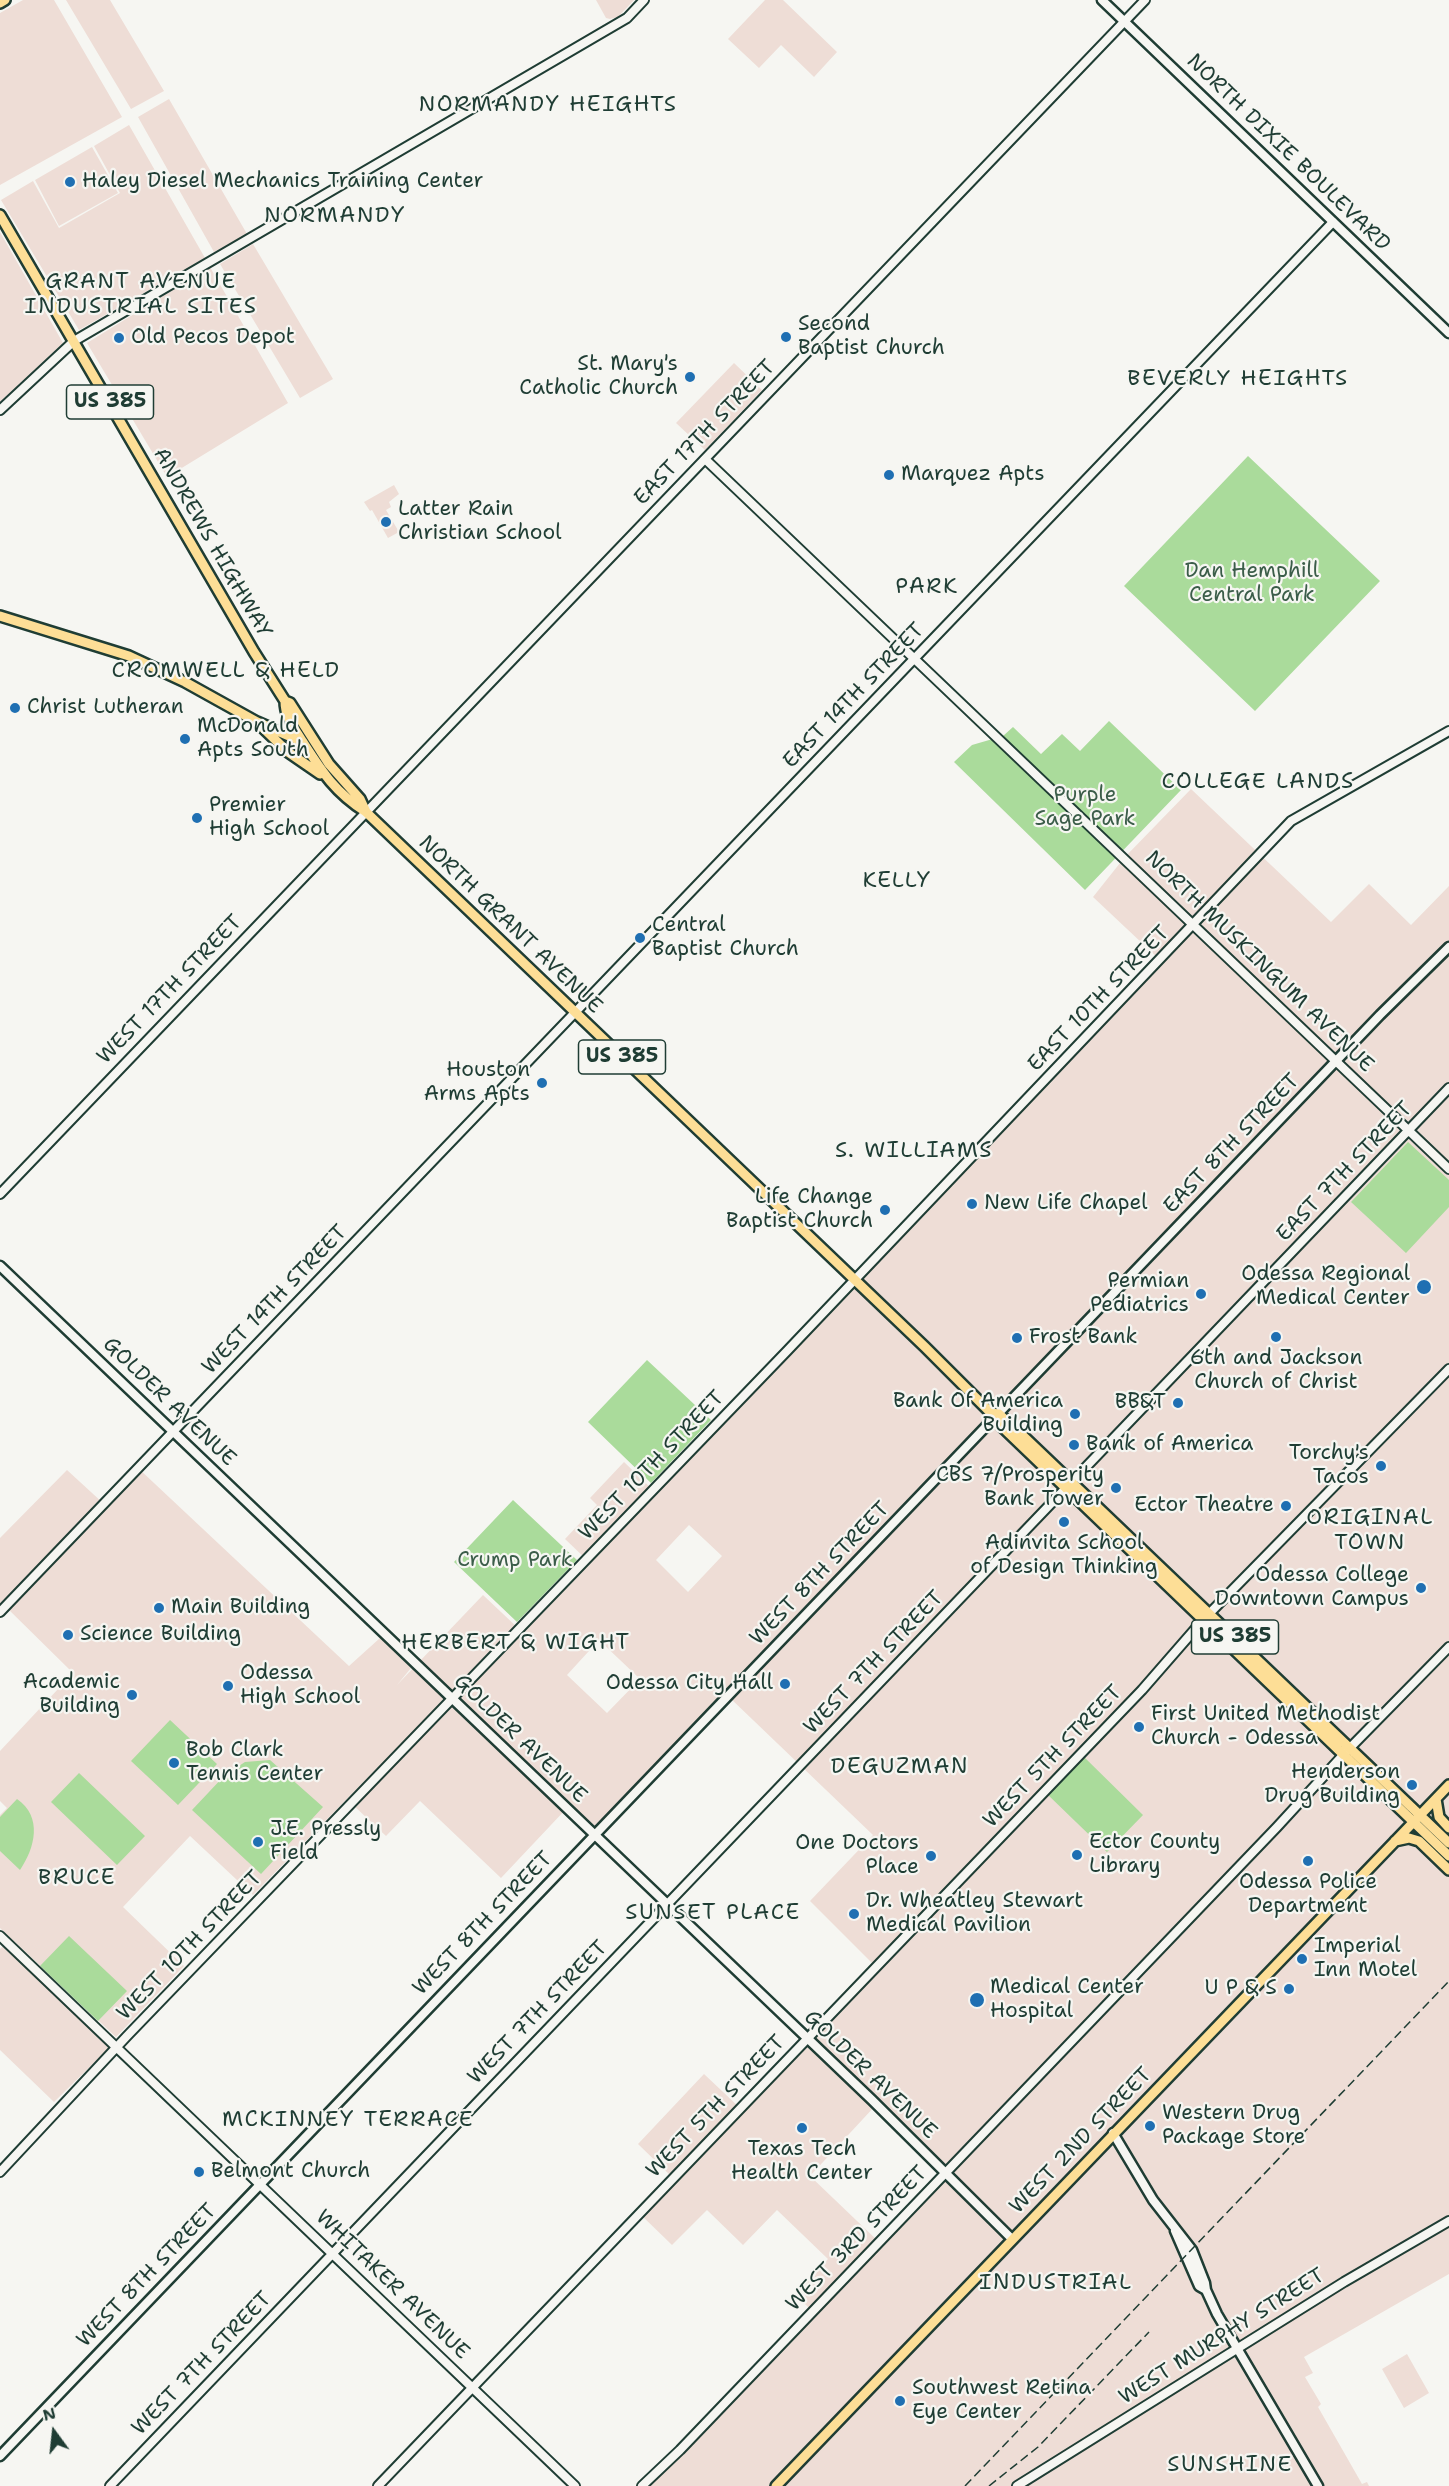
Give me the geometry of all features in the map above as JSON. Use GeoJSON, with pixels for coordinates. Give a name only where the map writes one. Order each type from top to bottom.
{"type":"FeatureCollection","features":[{"type":"Feature","properties":{"kind":"main road"},"geometry":{"type":"LineString","coordinates":[[0,3],[5,0]]}},
{"type":"Feature","properties":{"kind":"main road","name":"NORTH DIXIE BOULEVARD"},"geometry":{"type":"LineString","coordinates":[[1102,0],[1449,333]]}},
{"type":"Feature","properties":{"kind":"main road","name":"ANDREWS HIGHWAY"},"geometry":{"type":"LineString","coordinates":[[0,216],[248,642],[321,752]]}},
{"type":"Feature","properties":{"kind":"main road"},"geometry":{"type":"LineString","coordinates":[[0,616],[119,651],[321,752]]}},
{"type":"Feature","properties":{"kind":"main road"},"geometry":{"type":"LineString","coordinates":[[269,727],[285,714],[285,701]]}},
{"type":"Feature","properties":{"kind":"main road","name":"US 385"},"geometry":{"type":"LineString","coordinates":[[285,714],[327,780]]}},
{"type":"Feature","properties":{"kind":"main road"},"geometry":{"type":"LineString","coordinates":[[257,722],[288,752],[327,780]]}},
{"type":"Feature","properties":{"kind":"main road","name":"NORTH GRANT AVENUE"},"geometry":{"type":"LineString","coordinates":[[321,752],[360,799],[366,812]]}},
{"type":"Feature","properties":{"kind":"main road","name":"NORTH GRANT AVENUE"},"geometry":{"type":"LineString","coordinates":[[327,780],[348,800],[366,812],[1417,1818],[1449,1843]]}},
{"type":"Feature","properties":{"kind":"main road","name":"EAST 8TH STREET"},"geometry":{"type":"LineString","coordinates":[[995,1415],[1449,947]]}},
{"type":"Feature","properties":{"kind":"main road","name":"GOLDER AVENUE"},"geometry":{"type":"LineString","coordinates":[[0,1266],[668,1904],[946,2172],[1012,2239]]}},
{"type":"Feature","properties":{"kind":"main road","name":"WEST 8TH STREET"},"geometry":{"type":"LineString","coordinates":[[0,2456],[995,1415]]}},
{"type":"Feature","properties":{"kind":"main road","name":"WEST 2ND STREET"},"geometry":{"type":"LineString","coordinates":[[776,2486],[1449,1785]]}},
{"type":"Feature","properties":{"kind":"main road"},"geometry":{"type":"LineString","coordinates":[[1436,1799],[1439,1817],[1449,1828]]}},
{"type":"Feature","properties":{"kind":"main road","name":"NORTH GRANT AVENUE"},"geometry":{"type":"LineString","coordinates":[[1417,1818],[1449,1856]]}},
{"type":"Feature","properties":{"kind":"main road"},"geometry":{"type":"LineString","coordinates":[[1395,1841],[1409,1838],[1419,1841],[1449,1870]]}},
{"type":"Feature","properties":{"kind":"main road"},"geometry":{"type":"LineString","coordinates":[[1113,2133],[1163,2215],[1175,2230],[1199,2286],[1206,2290],[1236,2349],[1318,2486]]}},
{"type":"Feature","properties":{"kind":"street"},"geometry":{"type":"LineString","coordinates":[[0,410],[74,341],[627,18],[644,0]]}},
{"type":"Feature","properties":{"kind":"street","name":"EAST 17TH STREET"},"geometry":{"type":"LineString","coordinates":[[366,812],[1145,0]]}},
{"type":"Feature","properties":{"kind":"street","name":"EAST 14TH STREET"},"geometry":{"type":"LineString","coordinates":[[576,1013],[1333,222]]}},
{"type":"Feature","properties":{"kind":"street","name":"NORTH MUSKINGUM AVENUE"},"geometry":{"type":"LineString","coordinates":[[705,459],[1449,1169]]}},
{"type":"Feature","properties":{"kind":"street","name":"EAST 10TH STREET"},"geometry":{"type":"LineString","coordinates":[[855,1279],[1291,821],[1449,731]]}},
{"type":"Feature","properties":{"kind":"street","name":"WEST 17TH STREET"},"geometry":{"type":"LineString","coordinates":[[0,1194],[366,812]]}},
{"type":"Feature","properties":{"kind":"street","name":"WEST 14TH STREET"},"geometry":{"type":"LineString","coordinates":[[0,1612],[576,1013]]}},
{"type":"Feature","properties":{"kind":"street","name":"EAST 7TH STREET"},"geometry":{"type":"LineString","coordinates":[[1069,1484],[1449,1088]]}},
{"type":"Feature","properties":{"kind":"street","name":"WEST 10TH STREET"},"geometry":{"type":"LineString","coordinates":[[0,2172],[117,2047],[855,1279]]}},
{"type":"Feature","properties":{"kind":"street","name":"WEST 5TH STREET"},"geometry":{"type":"LineString","coordinates":[[378,2486],[1134,1699],[1207,1617],[1449,1369]]}},
{"type":"Feature","properties":{"kind":"street","name":"WEST 7TH STREET"},"geometry":{"type":"LineString","coordinates":[[110,2486],[1069,1484]]}},
{"type":"Feature","properties":{"kind":"street","name":"WEST 3RD STREET"},"geometry":{"type":"LineString","coordinates":[[642,2486],[680,2450],[1449,1647]]}},
{"type":"Feature","properties":{"kind":"street","name":"WHITAKER AVENUE"},"geometry":{"type":"LineString","coordinates":[[0,1936],[576,2486]]}},
{"type":"Feature","properties":{"kind":"street","name":"WEST MURPHY STREET"},"geometry":{"type":"LineString","coordinates":[[1017,2486],[1236,2349],[1449,2221]]}},
{"type":"Feature","properties":{"kind":"shaded area"},"geometry":{"type":"Polygon","coordinates":[[[23,0],[54,0],[122,117],[0,185],[0,13],[23,0]]]}},
{"type":"Feature","properties":{"kind":"shaded area"},"geometry":{"type":"Polygon","coordinates":[[[66,0],[110,0],[164,91],[131,109],[66,0]]]}},
{"type":"Feature","properties":{"kind":"shaded area"},"geometry":{"type":"Polygon","coordinates":[[[596,0],[634,0],[618,17],[610,19],[606,18],[596,0]]]}},
{"type":"Feature","properties":{"kind":"shaded area"},"geometry":{"type":"Polygon","coordinates":[[[765,0],[783,0],[837,52],[814,77],[781,45],[759,68],[728,39],[765,0]]]}},
{"type":"Feature","properties":{"kind":"shaded area"},"geometry":{"type":"Polygon","coordinates":[[[169,99],[247,234],[214,252],[138,117],[169,99]]]}},
{"type":"Feature","properties":{"kind":"shaded area"},"geometry":{"type":"Polygon","coordinates":[[[129,125],[205,258],[79,330],[1,200],[33,181],[59,228],[120,193],[94,146],[129,125]]]}},
{"type":"Feature","properties":{"kind":"shaded area"},"geometry":{"type":"Polygon","coordinates":[[[92,147],[118,193],[59,226],[35,180],[92,147]]]}},
{"type":"Feature","properties":{"kind":"shaded area"},"geometry":{"type":"Polygon","coordinates":[[[0,232],[63,343],[0,402],[0,232]]]}},
{"type":"Feature","properties":{"kind":"shaded area"},"geometry":{"type":"Polygon","coordinates":[[[253,244],[333,379],[300,398],[220,264],[253,244]]]}},
{"type":"Feature","properties":{"kind":"shaded area"},"geometry":{"type":"Polygon","coordinates":[[[210,267],[288,403],[167,477],[87,343],[210,267]]]}},
{"type":"Feature","properties":{"kind":"shaded area"},"geometry":{"type":"Polygon","coordinates":[[[734,363],[762,390],[705,450],[676,423],[734,363]]]}},
{"type":"Feature","properties":{"kind":"shaded area","name":"Latter Rain Christian School"},"geometry":{"type":"Polygon","coordinates":[[[394,485],[399,494],[389,502],[391,507],[386,510],[399,532],[388,538],[372,510],[370,511],[364,502],[394,485]]]}},
{"type":"Feature","properties":{"kind":"shaded area"},"geometry":{"type":"Polygon","coordinates":[[[1191,789],[1331,922],[1369,884],[1411,925],[1449,886],[1449,2274],[1304,2357],[1313,2373],[1305,2377],[1321,2404],[1318,2407],[1362,2484],[1367,2482],[1369,2486],[639,2486],[812,2311],[795,2294],[828,2259],[777,2210],[743,2245],[707,2210],[672,2245],[639,2213],[673,2178],[638,2144],[704,2074],[740,2108],[806,2039],[876,2105],[810,2176],[879,2242],[948,2170],[812,2039],[879,1970],[810,1901],[873,1835],[729,1697],[595,1836],[567,1808],[501,1878],[420,1801],[386,1836],[352,1804],[386,1768],[381,1764],[253,1895],[190,1836],[123,1907],[184,1966],[116,2037],[0,1928],[0,1815],[7,1808],[0,1801],[0,1751],[73,1673],[6,1607],[0,1612],[0,1538],[67,1470],[104,1504],[138,1468],[349,1666],[380,1638],[411,1668],[397,1685],[483,1595],[519,1629],[587,1560],[565,1539],[597,1505],[590,1498],[624,1462],[653,1490],[1160,960],[1093,897],[1124,858],[1191,789]],[[689,1525],[656,1560],[688,1592],[722,1556],[689,1525]],[[599,1640],[567,1675],[607,1713],[640,1679],[599,1640]]]}},
{"type":"Feature","properties":{"kind":"shaded area"},"geometry":{"type":"Polygon","coordinates":[[[3,1946],[109,2048],[54,2102],[0,2050],[0,1949],[3,1946]]]}},
{"type":"Feature","properties":{"kind":"shaded area"},"geometry":{"type":"Polygon","coordinates":[[[1407,2354],[1429,2393],[1404,2408],[1382,2369],[1407,2354]]]}},
{"type":"Feature","properties":{"kind":"green space","name":"Dan Hemphill Central Park"},"geometry":{"type":"Polygon","coordinates":[[[1248,456],[1380,581],[1255,711],[1124,586],[1248,456]]]}},
{"type":"Feature","properties":{"kind":"green space","name":"Purple Sage Park"},"geometry":{"type":"Polygon","coordinates":[[[1109,721],[1181,790],[1085,890],[954,762],[972,745],[1003,736],[1013,727],[1041,754],[1062,734],[1080,751],[1109,721]]]}},
{"type":"Feature","properties":{"kind":"green space"},"geometry":{"type":"Polygon","coordinates":[[[1408,1142],[1449,1180],[1449,1207],[1406,1253],[1351,1202],[1408,1142]]]}},
{"type":"Feature","properties":{"kind":"green space"},"geometry":{"type":"Polygon","coordinates":[[[647,1360],[711,1420],[651,1483],[588,1422],[647,1360]]]}},
{"type":"Feature","properties":{"kind":"green space","name":"Crump Park"},"geometry":{"type":"Polygon","coordinates":[[[513,1500],[577,1560],[517,1622],[454,1562],[513,1500]]]}},
{"type":"Feature","properties":{"kind":"green space","name":"Bob Clark Tennis Center"},"geometry":{"type":"Polygon","coordinates":[[[170,1720],[217,1764],[178,1805],[131,1761],[170,1720]]]}},
{"type":"Feature","properties":{"kind":"green space"},"geometry":{"type":"Polygon","coordinates":[[[1083,1756],[1143,1815],[1107,1852],[1046,1793],[1083,1756]]]}},
{"type":"Feature","properties":{"kind":"green space","name":"J.E. Pressly Field"},"geometry":{"type":"Polygon","coordinates":[[[270,1760],[323,1807],[261,1874],[192,1810],[225,1775],[245,1762],[270,1760]]]}},
{"type":"Feature","properties":{"kind":"green space"},"geometry":{"type":"Polygon","coordinates":[[[79,1773],[145,1836],[117,1865],[51,1802],[79,1773]]]}},
{"type":"Feature","properties":{"kind":"green space"},"geometry":{"type":"Polygon","coordinates":[[[17,1799],[31,1815],[34,1833],[30,1852],[20,1870],[0,1851],[0,1817],[17,1799]]]}},
{"type":"Feature","properties":{"kind":"green space"},"geometry":{"type":"Polygon","coordinates":[[[69,1936],[127,1991],[98,2021],[40,1966],[69,1936]]]}},
{"type":"Feature","properties":{"kind":"railway"},"geometry":{"type":"LineString","coordinates":[[965,2486],[1449,1981]]}},
{"type":"Feature","properties":{"kind":"railway"},"geometry":{"type":"LineString","coordinates":[[989,2486],[1038,2447],[1149,2332]]}},
{"type":"Feature","properties":{"kind":"place","name":"Haley Diesel Mechanics Training Center"},"geometry":{"type":"Point","coordinates":[70,182]}},
{"type":"Feature","properties":{"kind":"place","name":"Second Baptist Church"},"geometry":{"type":"Point","coordinates":[786,337]}},
{"type":"Feature","properties":{"kind":"place","name":"Old Pecos Depot"},"geometry":{"type":"Point","coordinates":[119,338]}},
{"type":"Feature","properties":{"kind":"place","name":"St. Mary's Catholic Church"},"geometry":{"type":"Point","coordinates":[690,377]}},
{"type":"Feature","properties":{"kind":"place","name":"Marquez Apts"},"geometry":{"type":"Point","coordinates":[889,475]}},
{"type":"Feature","properties":{"kind":"place","name":"Latter Rain Christian School"},"geometry":{"type":"Point","coordinates":[386,522]}},
{"type":"Feature","properties":{"kind":"place","name":"Christ Lutheran"},"geometry":{"type":"Point","coordinates":[15,708]}},
{"type":"Feature","properties":{"kind":"place","name":"McDonald Apts South"},"geometry":{"type":"Point","coordinates":[185,739]}},
{"type":"Feature","properties":{"kind":"place","name":"Premier High School"},"geometry":{"type":"Point","coordinates":[197,818]}},
{"type":"Feature","properties":{"kind":"place","name":"Central Baptist Church"},"geometry":{"type":"Point","coordinates":[640,938]}},
{"type":"Feature","properties":{"kind":"place","name":"Houston Arms Apts"},"geometry":{"type":"Point","coordinates":[542,1083]}},
{"type":"Feature","properties":{"kind":"place","name":"New Life Chapel"},"geometry":{"type":"Point","coordinates":[972,1204]}},
{"type":"Feature","properties":{"kind":"place","name":"Life Change Baptist Church"},"geometry":{"type":"Point","coordinates":[885,1210]}},
{"type":"Feature","properties":{"kind":"place","name":"Odessa Regional Medical Center"},"geometry":{"type":"Point","coordinates":[1424,1287]}},
{"type":"Feature","properties":{"kind":"place","name":"Permian Pediatrics"},"geometry":{"type":"Point","coordinates":[1201,1294]}},
{"type":"Feature","properties":{"kind":"place","name":"6th and Jackson Church of Christ"},"geometry":{"type":"Point","coordinates":[1276,1337]}},
{"type":"Feature","properties":{"kind":"place","name":"Frost Bank"},"geometry":{"type":"Point","coordinates":[1017,1338]}},
{"type":"Feature","properties":{"kind":"place","name":"BB&T"},"geometry":{"type":"Point","coordinates":[1178,1403]}},
{"type":"Feature","properties":{"kind":"place","name":"Bank Of America Building"},"geometry":{"type":"Point","coordinates":[1075,1414]}},
{"type":"Feature","properties":{"kind":"place","name":"Bank of America"},"geometry":{"type":"Point","coordinates":[1074,1445]}},
{"type":"Feature","properties":{"kind":"place","name":"Torchy's Tacos"},"geometry":{"type":"Point","coordinates":[1381,1466]}},
{"type":"Feature","properties":{"kind":"place","name":"CBS 7/Prosperity Bank Tower"},"geometry":{"type":"Point","coordinates":[1116,1488]}},
{"type":"Feature","properties":{"kind":"place","name":"Ector Theatre"},"geometry":{"type":"Point","coordinates":[1286,1506]}},
{"type":"Feature","properties":{"kind":"place","name":"Adinvita School of Design Thinking"},"geometry":{"type":"Point","coordinates":[1064,1522]}},
{"type":"Feature","properties":{"kind":"place","name":"Odessa College Downtown Campus"},"geometry":{"type":"Point","coordinates":[1421,1588]}},
{"type":"Feature","properties":{"kind":"place","name":"Main Building"},"geometry":{"type":"Point","coordinates":[159,1608]}},
{"type":"Feature","properties":{"kind":"place","name":"Science Building"},"geometry":{"type":"Point","coordinates":[68,1635]}},
{"type":"Feature","properties":{"kind":"place","name":"Odessa City Hall"},"geometry":{"type":"Point","coordinates":[785,1684]}},
{"type":"Feature","properties":{"kind":"place","name":"Odessa High School"},"geometry":{"type":"Point","coordinates":[228,1686]}},
{"type":"Feature","properties":{"kind":"place","name":"Academic Building"},"geometry":{"type":"Point","coordinates":[132,1695]}},
{"type":"Feature","properties":{"kind":"place","name":"First United Methodist Church - Odessa"},"geometry":{"type":"Point","coordinates":[1139,1727]}},
{"type":"Feature","properties":{"kind":"place","name":"Bob Clark Tennis Center"},"geometry":{"type":"Point","coordinates":[174,1763]}},
{"type":"Feature","properties":{"kind":"place","name":"Henderson Drug Building"},"geometry":{"type":"Point","coordinates":[1412,1785]}},
{"type":"Feature","properties":{"kind":"place","name":"J.E. Pressly Field"},"geometry":{"type":"Point","coordinates":[258,1842]}},
{"type":"Feature","properties":{"kind":"place","name":"Ector County Library"},"geometry":{"type":"Point","coordinates":[1077,1855]}},
{"type":"Feature","properties":{"kind":"place","name":"One Doctors Place"},"geometry":{"type":"Point","coordinates":[931,1856]}},
{"type":"Feature","properties":{"kind":"place","name":"Odessa Police Department"},"geometry":{"type":"Point","coordinates":[1308,1861]}},
{"type":"Feature","properties":{"kind":"place","name":"Dr. Wheatley Stewart Medical Pavilion"},"geometry":{"type":"Point","coordinates":[854,1914]}},
{"type":"Feature","properties":{"kind":"place","name":"Imperial Inn Motel"},"geometry":{"type":"Point","coordinates":[1302,1959]}},
{"type":"Feature","properties":{"kind":"place","name":"U P & S"},"geometry":{"type":"Point","coordinates":[1289,1989]}},
{"type":"Feature","properties":{"kind":"place","name":"Medical Center Hospital"},"geometry":{"type":"Point","coordinates":[977,2000]}},
{"type":"Feature","properties":{"kind":"place","name":"Western Drug Package Store"},"geometry":{"type":"Point","coordinates":[1150,2126]}},
{"type":"Feature","properties":{"kind":"place","name":"Texas Tech Health Center"},"geometry":{"type":"Point","coordinates":[802,2128]}},
{"type":"Feature","properties":{"kind":"place","name":"Belmont Church"},"geometry":{"type":"Point","coordinates":[199,2172]}},
{"type":"Feature","properties":{"kind":"place","name":"Southwest Retina Eye Center"},"geometry":{"type":"Point","coordinates":[900,2401]}},
{"type":"Feature","properties":{"kind":"district","name":"NORMANDY HEIGHTS"},"geometry":{"type":"Point","coordinates":[548,105]}},
{"type":"Feature","properties":{"kind":"district","name":"NORMANDY"},"geometry":{"type":"Point","coordinates":[335,216]}},
{"type":"Feature","properties":{"kind":"district","name":"GRANT AVENUE INDUSTRIAL SITES"},"geometry":{"type":"Point","coordinates":[141,294]}},
{"type":"Feature","properties":{"kind":"district","name":"BEVERLY HEIGHTS"},"geometry":{"type":"Point","coordinates":[1238,379]}},
{"type":"Feature","properties":{"kind":"district","name":"PARK"},"geometry":{"type":"Point","coordinates":[927,587]}},
{"type":"Feature","properties":{"kind":"district","name":"CROMWELL & HELD"},"geometry":{"type":"Point","coordinates":[226,671]}},
{"type":"Feature","properties":{"kind":"district","name":"COLLEGE LANDS"},"geometry":{"type":"Point","coordinates":[1258,782]}},
{"type":"Feature","properties":{"kind":"district","name":"KELLY"},"geometry":{"type":"Point","coordinates":[897,881]}},
{"type":"Feature","properties":{"kind":"district","name":"S. WILLIAMS"},"geometry":{"type":"Point","coordinates":[914,1151]}},
{"type":"Feature","properties":{"kind":"district","name":"ORIGINAL TOWN"},"geometry":{"type":"Point","coordinates":[1370,1530]}},
{"type":"Feature","properties":{"kind":"district","name":"HERBERT & WIGHT"},"geometry":{"type":"Point","coordinates":[516,1643]}},
{"type":"Feature","properties":{"kind":"district","name":"DEGUZMAN"},"geometry":{"type":"Point","coordinates":[900,1767]}},
{"type":"Feature","properties":{"kind":"district","name":"BRUCE"},"geometry":{"type":"Point","coordinates":[77,1878]}},
{"type":"Feature","properties":{"kind":"district","name":"SUNSET PLACE"},"geometry":{"type":"Point","coordinates":[713,1913]}},
{"type":"Feature","properties":{"kind":"district","name":"MCKINNEY TERRACE"},"geometry":{"type":"Point","coordinates":[348,2120]}},
{"type":"Feature","properties":{"kind":"district","name":"INDUSTRIAL"},"geometry":{"type":"Point","coordinates":[1056,2283]}},
{"type":"Feature","properties":{"kind":"district","name":"SUNSHINE"},"geometry":{"type":"Point","coordinates":[1230,2465]}}]}
